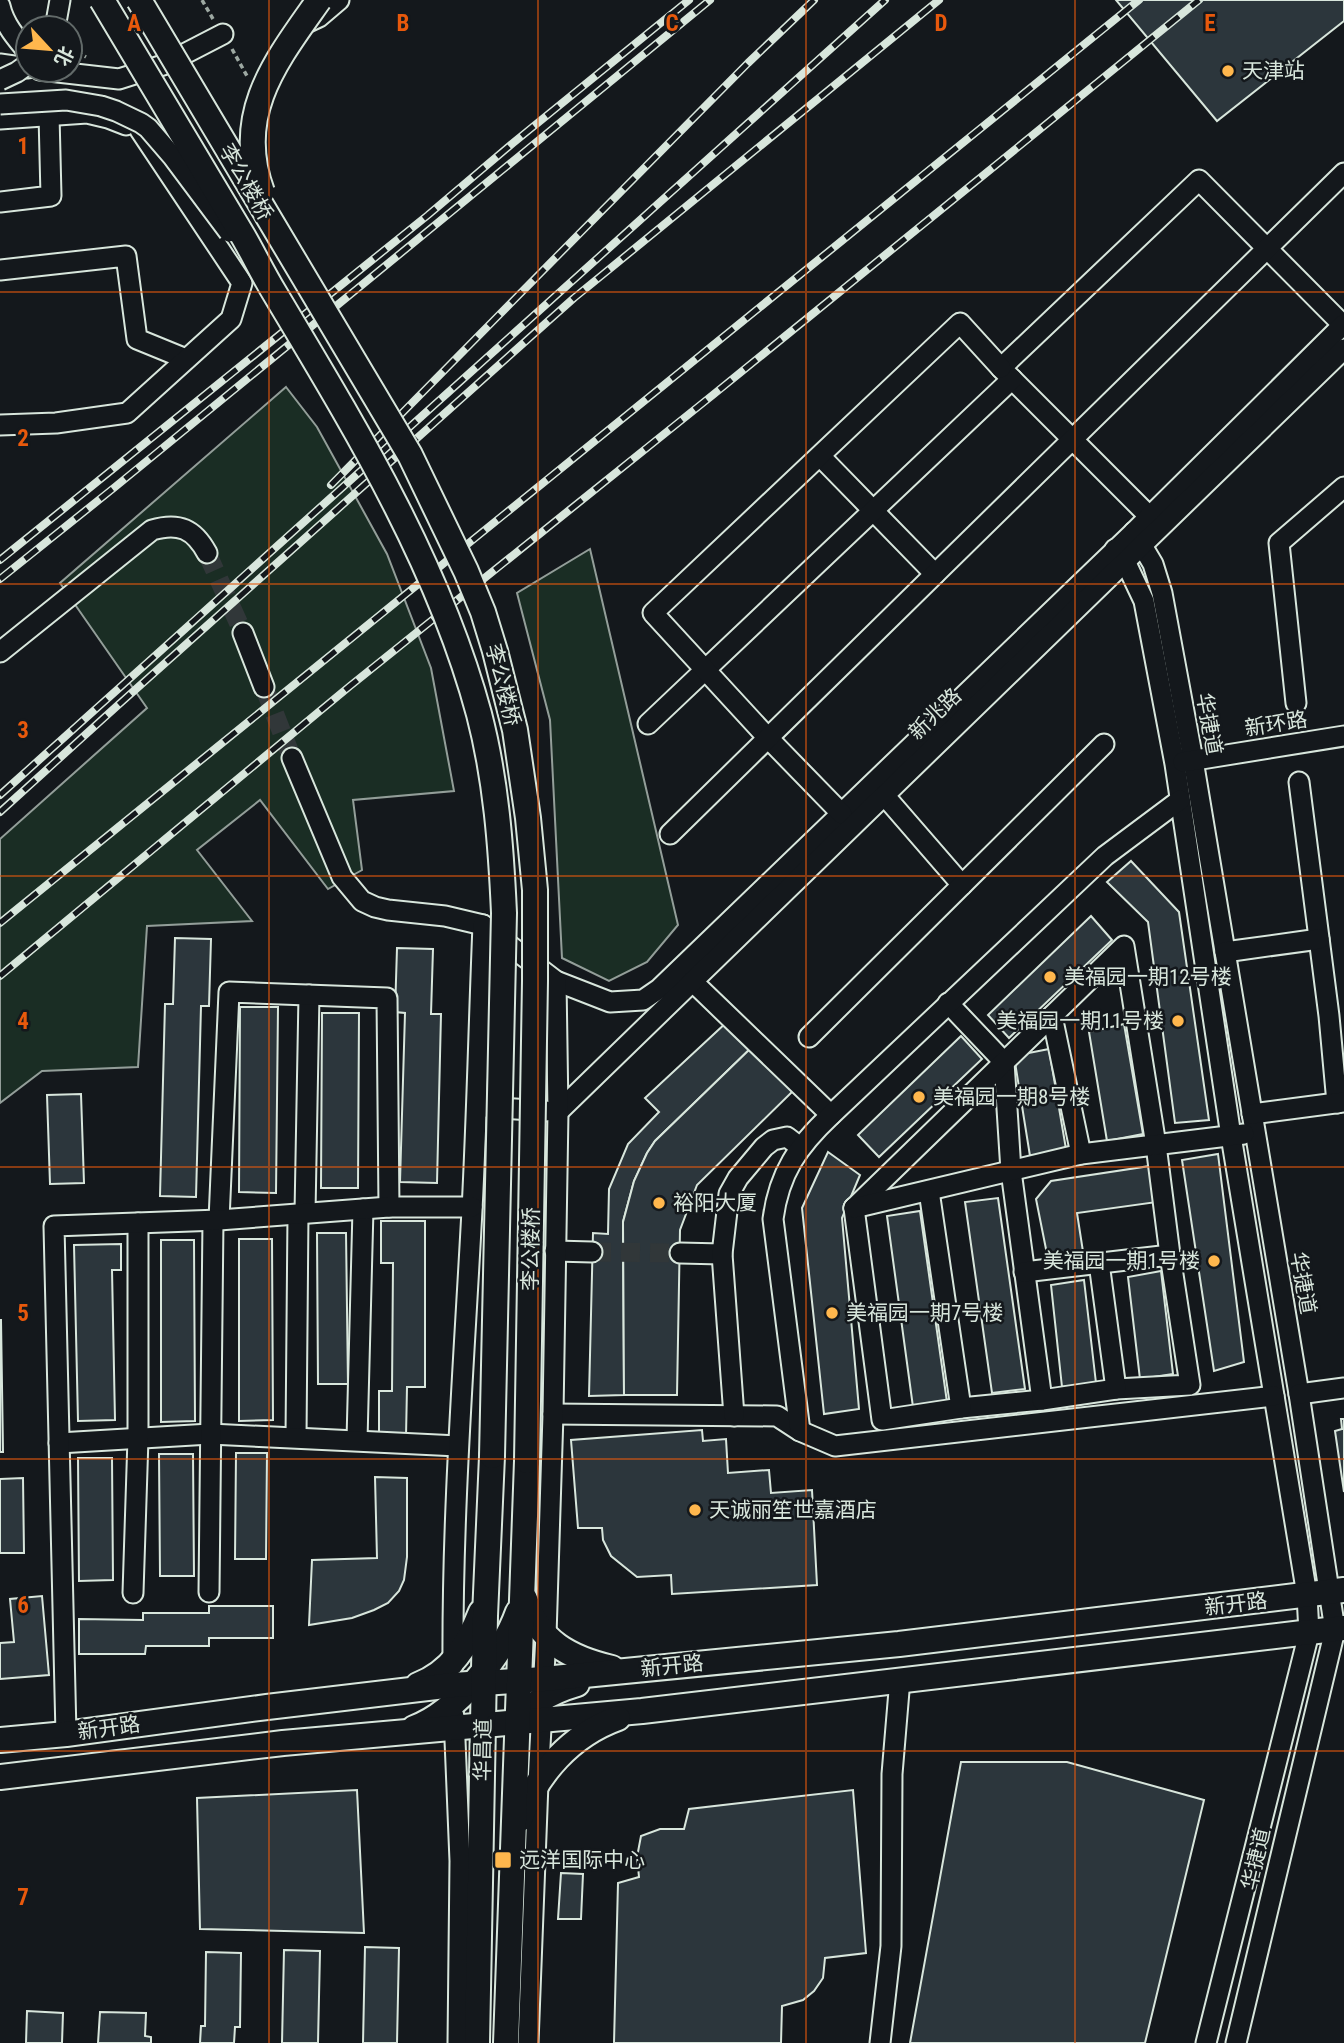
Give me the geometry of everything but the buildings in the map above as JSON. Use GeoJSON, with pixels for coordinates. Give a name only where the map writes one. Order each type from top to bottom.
{"type":"FeatureCollection","features":[{"type":"Feature","properties":{"kind":"main road","name":"李公楼桥"},"geometry":{"type":"LineString","coordinates":[[102,0],[344,406],[433,581],[479,714],[500,839],[505,953],[492,1456]]}},
{"type":"Feature","properties":{"kind":"main road","name":"李公楼桥"},"geometry":{"type":"LineString","coordinates":[[139,0],[286,251],[404,445],[461,560],[483,612],[495,651],[515,730],[530,842],[536,929],[527,1461]]}},
{"type":"Feature","properties":{"kind":"main road"},"geometry":{"type":"LineString","coordinates":[[286,251],[256,176],[252,146],[253,127],[269,77],[319,0]]}},
{"type":"Feature","properties":{"kind":"main road","name":"华昌道"},"geometry":{"type":"LineString","coordinates":[[477,2043],[483,1725],[467,1681],[486,1595],[492,1456]]}},
{"type":"Feature","properties":{"kind":"main road","name":"华昌道"},"geometry":{"type":"LineString","coordinates":[[506,2043],[514,1837],[535,1692],[524,1595],[527,1461]]}},
{"type":"Feature","properties":{"kind":"main road","name":"新开路"},"geometry":{"type":"LineString","coordinates":[[0,1777],[283,1743],[483,1725],[535,1692],[634,1670],[899,1644],[1327,1593]]}},
{"type":"Feature","properties":{"kind":"main road"},"geometry":{"type":"LineString","coordinates":[[486,1595],[493,1624],[502,1644],[535,1692],[598,1707],[642,1711]]}},
{"type":"Feature","properties":{"kind":"main road"},"geometry":{"type":"LineString","coordinates":[[524,1595],[531,1616],[546,1636],[561,1648],[587,1661],[634,1670]]}},
{"type":"Feature","properties":{"kind":"main road"},"geometry":{"type":"LineString","coordinates":[[397,1734],[425,1724],[502,1644],[517,1616],[524,1595]]}},
{"type":"Feature","properties":{"kind":"main road","name":"新开路"},"geometry":{"type":"LineString","coordinates":[[642,1711],[1339,1629]]}},
{"type":"Feature","properties":{"kind":"main road","name":"新开路"},"geometry":{"type":"LineString","coordinates":[[0,1740],[66,1734],[467,1681],[535,1692]]}},
{"type":"Feature","properties":{"kind":"main road"},"geometry":{"type":"LineString","coordinates":[[482,1837],[494,1793],[535,1692]]}},
{"type":"Feature","properties":{"kind":"main road"},"geometry":{"type":"LineString","coordinates":[[514,1837],[525,1805],[538,1783],[562,1753],[604,1723],[642,1711]]}},
{"type":"Feature","properties":{"kind":"street"},"geometry":{"type":"LineString","coordinates":[[303,24],[319,17],[339,0]]}},
{"type":"Feature","properties":{"kind":"street"},"geometry":{"type":"LineString","coordinates":[[0,6],[2,17],[14,35]]}},
{"type":"Feature","properties":{"kind":"street"},"geometry":{"type":"LineString","coordinates":[[84,75],[119,79],[163,65],[223,34]]}},
{"type":"Feature","properties":{"kind":"street"},"geometry":{"type":"LineString","coordinates":[[56,84],[86,113]]}},
{"type":"Feature","properties":{"kind":"street"},"geometry":{"type":"LineString","coordinates":[[0,104],[66,100],[102,106],[141,123],[173,157],[272,288]]}},
{"type":"Feature","properties":{"kind":"street"},"geometry":{"type":"LineString","coordinates":[[0,119],[86,113],[140,130],[185,157]]}},
{"type":"Feature","properties":{"kind":"street"},"geometry":{"type":"LineString","coordinates":[[0,202],[51,196],[49,115]]}},
{"type":"Feature","properties":{"kind":"street"},"geometry":{"type":"LineString","coordinates":[[0,425],[56,423],[127,413],[231,319],[242,283],[140,130]]}},
{"type":"Feature","properties":{"kind":"street"},"geometry":{"type":"LineString","coordinates":[[670,834],[1344,173]]}},
{"type":"Feature","properties":{"kind":"street"},"geometry":{"type":"LineString","coordinates":[[648,724],[873,511],[1199,180],[1343,325]]}},
{"type":"Feature","properties":{"kind":"street"},"geometry":{"type":"LineString","coordinates":[[0,270],[126,256],[137,339],[186,359]]}},
{"type":"Feature","properties":{"kind":"street"},"geometry":{"type":"LineString","coordinates":[[842,814],[653,613],[960,323],[1149,516]]}},
{"type":"Feature","properties":{"kind":"street","name":"新兆路"},"geometry":{"type":"LineString","coordinates":[[1138,538],[1149,516],[1343,325]]}},
{"type":"Feature","properties":{"kind":"street","name":"新兆路"},"geometry":{"type":"LineString","coordinates":[[483,925],[556,981],[610,1002],[643,1000],[659,989],[842,814],[1344,349]]}},
{"type":"Feature","properties":{"kind":"street"},"geometry":{"type":"LineString","coordinates":[[820,456],[935,574]]}},
{"type":"Feature","properties":{"kind":"street"},"geometry":{"type":"LineString","coordinates":[[1296,703],[1279,543],[1344,487]]}},
{"type":"Feature","properties":{"kind":"street"},"geometry":{"type":"LineString","coordinates":[[0,652],[152,530],[177,526],[201,542],[207,553]]}},
{"type":"Feature","properties":{"kind":"street","name":"华捷道"},"geometry":{"type":"LineString","coordinates":[[1138,538],[1153,564],[1162,593],[1184,762],[1180,800],[1274,1396],[1339,1629],[1236,2043]]}},
{"type":"Feature","properties":{"kind":"street","name":"新兆路"},"geometry":{"type":"LineString","coordinates":[[558,1112],[884,795],[1120,555]]}},
{"type":"Feature","properties":{"kind":"street","name":"华捷道"},"geometry":{"type":"LineString","coordinates":[[1120,555],[1144,601],[1184,762],[1225,952],[1299,1394],[1327,1593],[1309,1633],[1206,2043]]}},
{"type":"Feature","properties":{"kind":"street"},"geometry":{"type":"LineString","coordinates":[[243,633],[264,687]]}},
{"type":"Feature","properties":{"kind":"street","name":"新环路"},"geometry":{"type":"LineString","coordinates":[[1184,762],[1344,736]]}},
{"type":"Feature","properties":{"kind":"street"},"geometry":{"type":"LineString","coordinates":[[810,1037],[1104,744]]}},
{"type":"Feature","properties":{"kind":"street"},"geometry":{"type":"LineString","coordinates":[[292,758],[342,877],[362,901],[387,910],[445,916],[483,925],[452,1616],[467,1681],[454,1728],[460,1861],[458,2043]]}},
{"type":"Feature","properties":{"kind":"street"},"geometry":{"type":"LineString","coordinates":[[854,1208],[1081,1154],[1231,1136],[1253,1123],[1341,1102],[1336,1015],[1319,939],[1298,782]]}},
{"type":"Feature","properties":{"kind":"street"},"geometry":{"type":"LineString","coordinates":[[884,795],[962,885]]}},
{"type":"Feature","properties":{"kind":"street"},"geometry":{"type":"LineString","coordinates":[[800,1431],[773,1219],[776,1195],[800,1147],[1105,856],[1180,800]]}},
{"type":"Feature","properties":{"kind":"street"},"geometry":{"type":"LineString","coordinates":[[1225,952],[1319,939]]}},
{"type":"Feature","properties":{"kind":"street"},"geometry":{"type":"LineString","coordinates":[[1124,946],[1190,1385],[1115,1389],[882,1420],[854,1208],[1124,946]]}},
{"type":"Feature","properties":{"kind":"street"},"geometry":{"type":"LineString","coordinates":[[528,2043],[538,1783],[535,1692],[546,1636],[553,1414],[558,1112],[556,981]]}},
{"type":"Feature","properties":{"kind":"street"},"geometry":{"type":"LineString","coordinates":[[692,981],[831,1115]]}},
{"type":"Feature","properties":{"kind":"street"},"geometry":{"type":"LineString","coordinates":[[209,1592],[216,1220],[229,992],[387,998],[389,1207]]}},
{"type":"Feature","properties":{"kind":"street"},"geometry":{"type":"LineString","coordinates":[[296,1437],[309,995]]}},
{"type":"Feature","properties":{"kind":"street"},"geometry":{"type":"LineString","coordinates":[[948,1003],[1004,1062],[1011,1171],[1042,1400]]}},
{"type":"Feature","properties":{"kind":"street"},"geometry":{"type":"LineString","coordinates":[[1052,1016],[1081,1154]]}},
{"type":"Feature","properties":{"kind":"street"},"geometry":{"type":"LineString","coordinates":[[476,1107],[558,1112]]}},
{"type":"Feature","properties":{"kind":"street"},"geometry":{"type":"LineString","coordinates":[[734,1416],[723,1254],[729,1194],[738,1178],[773,1139],[787,1137],[800,1147]]}},
{"type":"Feature","properties":{"kind":"street"},"geometry":{"type":"LineString","coordinates":[[929,1191],[961,1408]]}},
{"type":"Feature","properties":{"kind":"street"},"geometry":{"type":"LineString","coordinates":[[66,1734],[54,1226],[216,1220],[389,1207],[472,1207]]}},
{"type":"Feature","properties":{"kind":"street"},"geometry":{"type":"LineString","coordinates":[[357,1440],[363,1209]]}},
{"type":"Feature","properties":{"kind":"street"},"geometry":{"type":"LineString","coordinates":[[133,1593],[138,1438],[138,1223]]}},
{"type":"Feature","properties":{"kind":"street"},"geometry":{"type":"LineString","coordinates":[[555,1251],[592,1252]]}},
{"type":"Feature","properties":{"kind":"street"},"geometry":{"type":"LineString","coordinates":[[680,1253],[723,1254]]}},
{"type":"Feature","properties":{"kind":"street"},"geometry":{"type":"LineString","coordinates":[[1024,1272],[1170,1255]]}},
{"type":"Feature","properties":{"kind":"street"},"geometry":{"type":"LineString","coordinates":[[1098,1263],[1115,1389]]}},
{"type":"Feature","properties":{"kind":"street"},"geometry":{"type":"LineString","coordinates":[[1299,1394],[1344,1388]]}},
{"type":"Feature","properties":{"kind":"street"},"geometry":{"type":"LineString","coordinates":[[553,1414],[777,1416],[800,1431],[835,1446],[1274,1396]]}},
{"type":"Feature","properties":{"kind":"street"},"geometry":{"type":"LineString","coordinates":[[59,1443],[210,1434],[458,1446]]}},
{"type":"Feature","properties":{"kind":"street"},"geometry":{"type":"LineString","coordinates":[[880,2043],[891,1947],[892,1774],[900,1679]]}},
{"type":"Feature","properties":{"kind":"green space"},"geometry":{"type":"Polygon","coordinates":[[[286,387],[317,427],[387,554],[431,668],[454,791],[353,800],[362,870],[328,889],[260,800],[197,850],[252,921],[147,926],[138,1067],[42,1071],[0,1103],[0,839],[147,708],[60,583],[286,387]]]}},
{"type":"Feature","properties":{"kind":"green space"},"geometry":{"type":"Polygon","coordinates":[[[590,549],[678,925],[647,962],[609,981],[562,958],[550,720],[517,593],[590,549]]]}},
{"type":"Feature","properties":{"kind":"tunnel"},"geometry":{"type":"LineString","coordinates":[[207,553],[243,633]]}},
{"type":"Feature","properties":{"kind":"tunnel"},"geometry":{"type":"LineString","coordinates":[[264,687],[292,758]]}},
{"type":"Feature","properties":{"kind":"tunnel"},"geometry":{"type":"LineString","coordinates":[[592,1252],[680,1253]]}},
{"type":"Feature","properties":{"kind":"railway"},"geometry":{"type":"LineString","coordinates":[[0,560],[428,215],[689,0]]}},
{"type":"Feature","properties":{"kind":"railway"},"geometry":{"type":"LineString","coordinates":[[0,579],[710,0]]}},
{"type":"Feature","properties":{"kind":"railway"},"geometry":{"type":"LineString","coordinates":[[331,485],[748,63],[814,0]]}},
{"type":"Feature","properties":{"kind":"railway"},"geometry":{"type":"LineString","coordinates":[[0,795],[885,0]]}},
{"type":"Feature","properties":{"kind":"railway"},"geometry":{"type":"LineString","coordinates":[[0,812],[574,298],[939,0]]}},
{"type":"Feature","properties":{"kind":"railway"},"geometry":{"type":"LineString","coordinates":[[0,923],[1139,0]]}},
{"type":"Feature","properties":{"kind":"railway"},"geometry":{"type":"LineString","coordinates":[[0,976],[350,686],[1199,0]]}},
{"type":"Feature","properties":{"kind":"place","name":"天津站"},"geometry":{"type":"Point","coordinates":[1228,71]}},
{"type":"Feature","properties":{"kind":"place","name":"美福园一期12号楼"},"geometry":{"type":"Point","coordinates":[1050,977]}},
{"type":"Feature","properties":{"kind":"place","name":"美福园一期11号楼"},"geometry":{"type":"Point","coordinates":[1178,1021]}},
{"type":"Feature","properties":{"kind":"place","name":"美福园一期8号楼"},"geometry":{"type":"Point","coordinates":[919,1097]}},
{"type":"Feature","properties":{"kind":"place","name":"裕阳大厦"},"geometry":{"type":"Point","coordinates":[659,1203]}},
{"type":"Feature","properties":{"kind":"place","name":"美福园一期1号楼"},"geometry":{"type":"Point","coordinates":[1214,1261]}},
{"type":"Feature","properties":{"kind":"place","name":"美福园一期7号楼"},"geometry":{"type":"Point","coordinates":[832,1313]}},
{"type":"Feature","properties":{"kind":"place","name":"天诚丽笙世嘉酒店"},"geometry":{"type":"Point","coordinates":[695,1510]}},
{"type":"Feature","properties":{"kind":"place","name":"远洋国际中心"},"geometry":{"type":"Point","coordinates":[503,1860]}}]}
